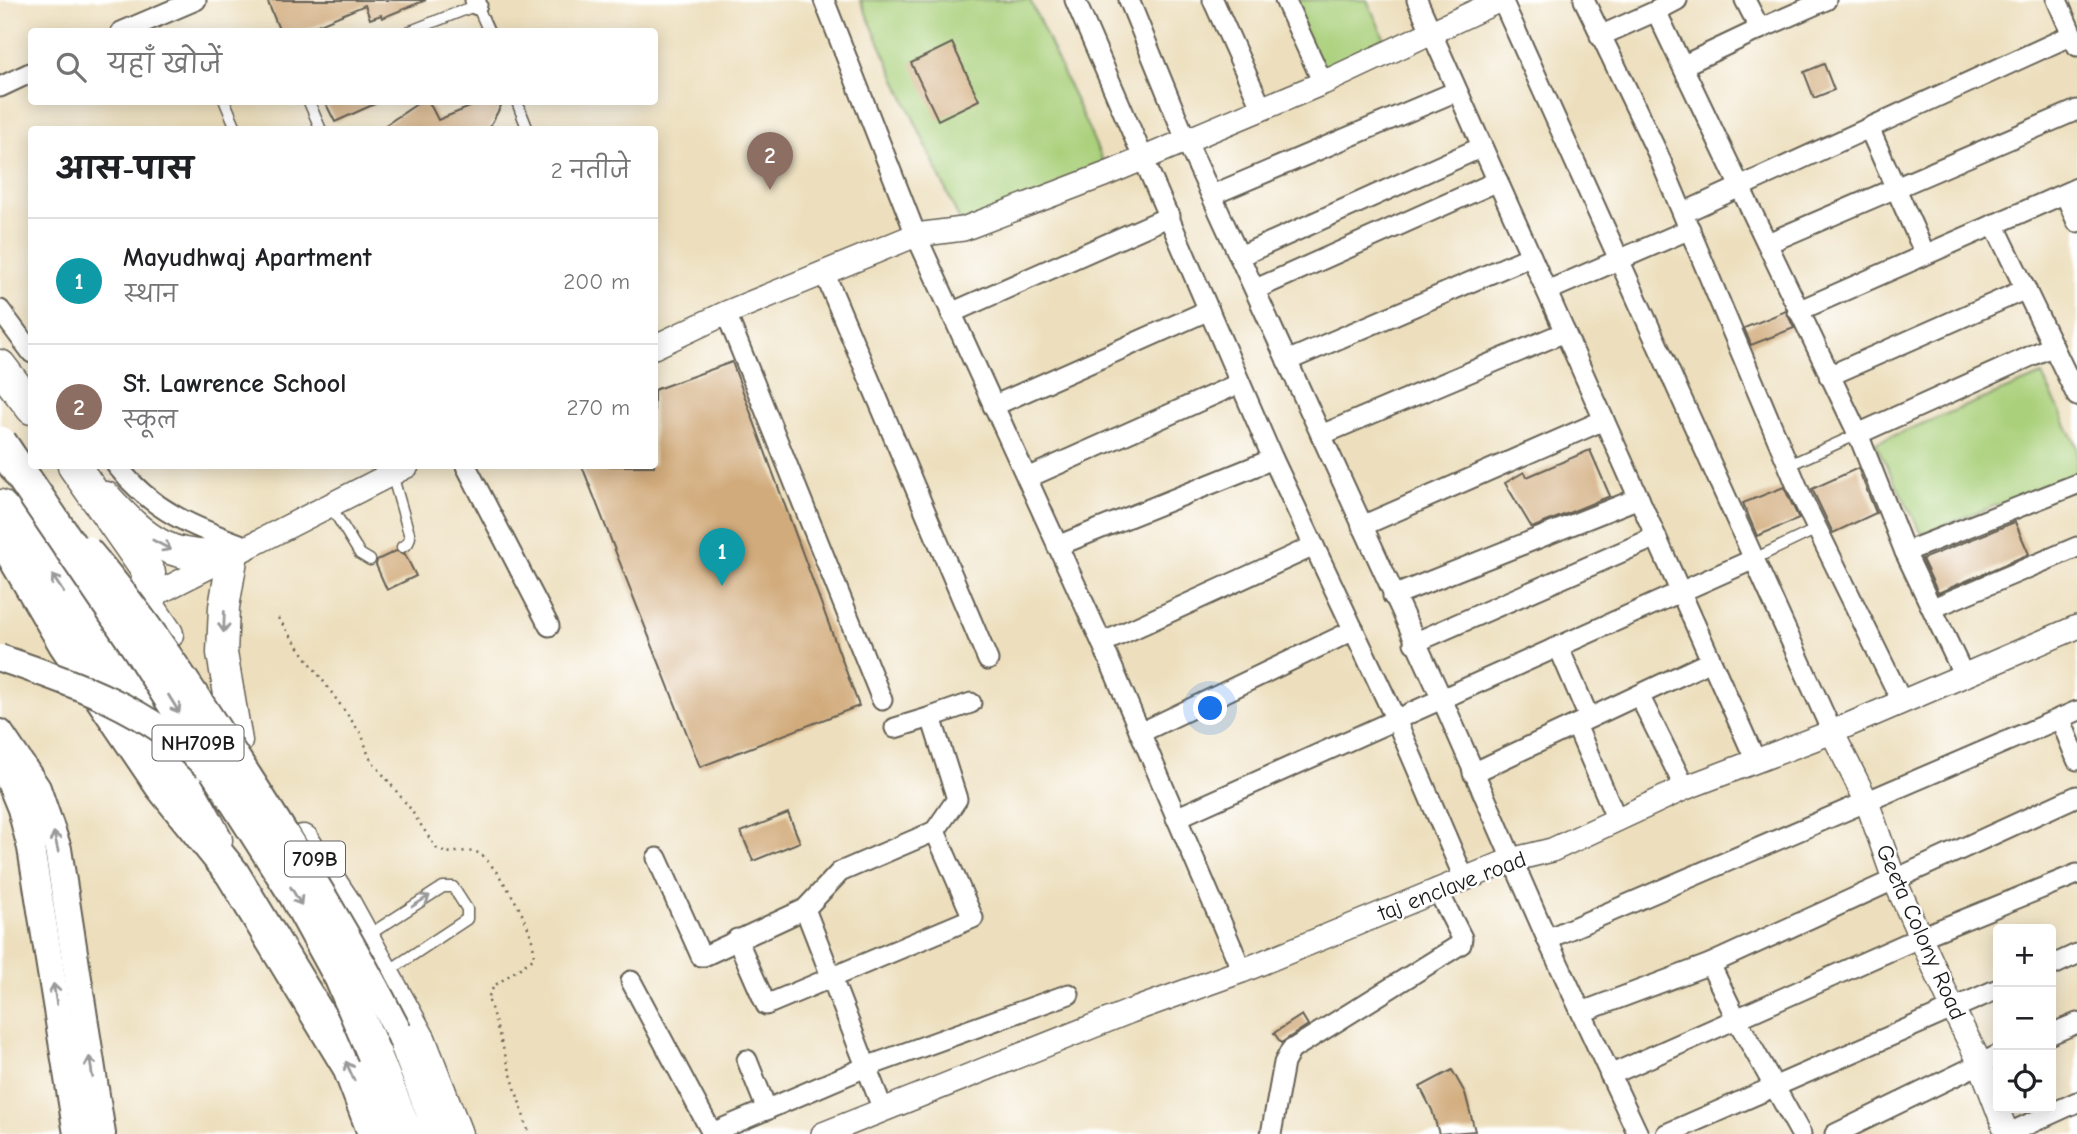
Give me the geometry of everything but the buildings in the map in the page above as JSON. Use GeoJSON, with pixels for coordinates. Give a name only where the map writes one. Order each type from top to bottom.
{"type":"FeatureCollection","features":[{"type":"Feature","properties":{"kind":"highway"},"geometry":{"type":"LineString","coordinates":[[0,366],[28,403]]}},
{"type":"Feature","properties":{"kind":"highway","name":"NH709B"},"geometry":{"type":"LineString","coordinates":[[7,453],[139,648],[296,895],[341,976],[406,1134]]}},
{"type":"Feature","properties":{"kind":"highway"},"geometry":{"type":"LineString","coordinates":[[78,469],[149,573],[144,600]]}},
{"type":"Feature","properties":{"kind":"highway"},"geometry":{"type":"LineString","coordinates":[[0,506],[18,523],[76,637]]}},
{"type":"Feature","properties":{"kind":"highway","name":"NH709B"},"geometry":{"type":"LineString","coordinates":[[0,532],[76,637],[162,786],[232,873],[349,1066],[375,1134]]}},
{"type":"Feature","properties":{"kind":"highway","name":"709B"},"geometry":{"type":"LineString","coordinates":[[144,600],[344,903],[420,1041],[456,1134]]}},
{"type":"Feature","properties":{"kind":"main road"},"geometry":{"type":"LineString","coordinates":[[7,453],[127,596],[212,721],[340,920],[398,1031],[429,1112],[431,1134]]}},
{"type":"Feature","properties":{"kind":"main road"},"geometry":{"type":"LineString","coordinates":[[79,469],[122,515],[156,543],[184,556],[205,558],[240,550],[224,607],[222,653],[237,741]]}},
{"type":"Feature","properties":{"kind":"main road"},"geometry":{"type":"LineString","coordinates":[[0,658],[112,699],[156,726],[222,781]]}},
{"type":"Feature","properties":{"kind":"main road"},"geometry":{"type":"LineString","coordinates":[[0,733],[37,788],[56,838],[102,1134]]}},
{"type":"Feature","properties":{"kind":"main road"},"geometry":{"type":"LineString","coordinates":[[0,757],[21,809],[31,848],[77,1134]]}},
{"type":"Feature","properties":{"kind":"street"},"geometry":{"type":"LineString","coordinates":[[130,28],[196,0]]}},
{"type":"Feature","properties":{"kind":"street"},"geometry":{"type":"LineString","coordinates":[[824,0],[916,235],[1102,643],[1242,971]]}},
{"type":"Feature","properties":{"kind":"street"},"geometry":{"type":"LineString","coordinates":[[1075,0],[1273,459],[1396,720],[1464,878]]}},
{"type":"Feature","properties":{"kind":"street"},"geometry":{"type":"LineString","coordinates":[[1129,0],[1186,140],[1256,289],[1414,643],[1442,699],[1511,860],[1638,1134]]}},
{"type":"Feature","properties":{"kind":"street"},"geometry":{"type":"LineString","coordinates":[[1213,0],[1262,109]]}},
{"type":"Feature","properties":{"kind":"street"},"geometry":{"type":"LineString","coordinates":[[1284,0],[1323,83]]}},
{"type":"Feature","properties":{"kind":"street"},"geometry":{"type":"LineString","coordinates":[[1417,0],[1755,759]]}},
{"type":"Feature","properties":{"kind":"street"},"geometry":{"type":"LineString","coordinates":[[658,345],[726,313],[916,235],[963,229],[1145,158],[1323,83],[1501,0],[1832,732]]}},
{"type":"Feature","properties":{"kind":"street"},"geometry":{"type":"LineString","coordinates":[[1584,0],[1686,221],[1789,466],[1902,702]]}},
{"type":"Feature","properties":{"kind":"street"},"geometry":{"type":"LineString","coordinates":[[1600,36],[1677,0]]}},
{"type":"Feature","properties":{"kind":"street"},"geometry":{"type":"LineString","coordinates":[[1745,0],[1760,29]]}},
{"type":"Feature","properties":{"kind":"street"},"geometry":{"type":"LineString","coordinates":[[1684,65],[1826,0]]}},
{"type":"Feature","properties":{"kind":"street"},"geometry":{"type":"LineString","coordinates":[[1547,291],[1619,259],[1741,187],[1869,128],[2075,40],[2057,0]]}},
{"type":"Feature","properties":{"kind":"street"},"geometry":{"type":"LineString","coordinates":[[1656,11],[1858,434],[1905,552],[1964,676]]}},
{"type":"Feature","properties":{"kind":"street"},"geometry":{"type":"LineString","coordinates":[[0,87],[28,74]]}},
{"type":"Feature","properties":{"kind":"street"},"geometry":{"type":"LineString","coordinates":[[1212,195],[1457,91]]}},
{"type":"Feature","properties":{"kind":"street"},"geometry":{"type":"LineString","coordinates":[[1768,243],[1898,190],[2077,110]]}},
{"type":"Feature","properties":{"kind":"street"},"geometry":{"type":"LineString","coordinates":[[1869,128],[1925,254]]}},
{"type":"Feature","properties":{"kind":"street"},"geometry":{"type":"LineString","coordinates":[[1240,256],[1482,147]]}},
{"type":"Feature","properties":{"kind":"street"},"geometry":{"type":"LineString","coordinates":[[1256,289],[1498,181]]}},
{"type":"Feature","properties":{"kind":"street"},"geometry":{"type":"LineString","coordinates":[[1798,312],[2071,191],[2077,222]]}},
{"type":"Feature","properties":{"kind":"street"},"geometry":{"type":"LineString","coordinates":[[951,313],[1170,216]]}},
{"type":"Feature","properties":{"kind":"street"},"geometry":{"type":"LineString","coordinates":[[1994,224],[2077,396]]}},
{"type":"Feature","properties":{"kind":"street"},"geometry":{"type":"LineString","coordinates":[[1287,361],[1531,256]]}},
{"type":"Feature","properties":{"kind":"street"},"geometry":{"type":"LineString","coordinates":[[831,270],[988,660]]}},
{"type":"Feature","properties":{"kind":"street"},"geometry":{"type":"LineString","coordinates":[[1829,376],[2026,289]]}},
{"type":"Feature","properties":{"kind":"street"},"geometry":{"type":"LineString","coordinates":[[0,310],[28,348]]}},
{"type":"Feature","properties":{"kind":"street"},"geometry":{"type":"LineString","coordinates":[[993,406],[1209,310]]}},
{"type":"Feature","properties":{"kind":"street"},"geometry":{"type":"LineString","coordinates":[[726,313],[882,700]]}},
{"type":"Feature","properties":{"kind":"street"},"geometry":{"type":"LineString","coordinates":[[1321,435],[1565,332]]}},
{"type":"Feature","properties":{"kind":"street"},"geometry":{"type":"LineString","coordinates":[[1858,434],[2053,346]]}},
{"type":"Feature","properties":{"kind":"street"},"geometry":{"type":"LineString","coordinates":[[1027,478],[1240,383]]}},
{"type":"Feature","properties":{"kind":"street"},"geometry":{"type":"LineString","coordinates":[[1362,526],[1604,420]]}},
{"type":"Feature","properties":{"kind":"street"},"geometry":{"type":"LineString","coordinates":[[1057,546],[1273,459]]}},
{"type":"Feature","properties":{"kind":"street"},"geometry":{"type":"LineString","coordinates":[[120,469],[152,503],[174,518],[240,550]]}},
{"type":"Feature","properties":{"kind":"street"},"geometry":{"type":"LineString","coordinates":[[468,469],[549,626]]}},
{"type":"Feature","properties":{"kind":"street"},"geometry":{"type":"LineString","coordinates":[[76,637],[330,505],[391,470]]}},
{"type":"Feature","properties":{"kind":"street"},"geometry":{"type":"LineString","coordinates":[[1905,552],[2077,484]]}},
{"type":"Feature","properties":{"kind":"street"},"geometry":{"type":"LineString","coordinates":[[1393,596],[1639,498]]}},
{"type":"Feature","properties":{"kind":"street"},"geometry":{"type":"LineString","coordinates":[[1414,643],[1656,537]]}},
{"type":"Feature","properties":{"kind":"street"},"geometry":{"type":"LineString","coordinates":[[1102,643],[1314,546]]}},
{"type":"Feature","properties":{"kind":"street"},"geometry":{"type":"LineString","coordinates":[[1933,608],[2077,547]]}},
{"type":"Feature","properties":{"kind":"street"},"geometry":{"type":"LineString","coordinates":[[1176,818],[1754,559]]}},
{"type":"Feature","properties":{"kind":"street","name":"taj enclave road"},"geometry":{"type":"LineString","coordinates":[[823,1134],[1118,1016],[1242,971],[1464,878],[1511,860],[1552,850],[1755,759],[1832,732],[2077,627]]}},
{"type":"Feature","properties":{"kind":"street"},"geometry":{"type":"LineString","coordinates":[[1140,733],[1354,630]]}},
{"type":"Feature","properties":{"kind":"street"},"geometry":{"type":"LineString","coordinates":[[1559,648],[1617,820]]}},
{"type":"Feature","properties":{"kind":"street"},"geometry":{"type":"LineString","coordinates":[[1472,773],[1711,661]]}},
{"type":"Feature","properties":{"kind":"street"},"geometry":{"type":"LineString","coordinates":[[1639,695],[1685,789]]}},
{"type":"Feature","properties":{"kind":"street"},"geometry":{"type":"LineString","coordinates":[[895,728],[971,703]]}},
{"type":"Feature","properties":{"kind":"street"},"geometry":{"type":"LineString","coordinates":[[1547,939],[2068,714],[2077,760]]}},
{"type":"Feature","properties":{"kind":"street"},"geometry":{"type":"LineString","coordinates":[[657,858],[698,953],[704,956],[805,909],[840,872],[935,831],[957,799],[932,717]]}},
{"type":"Feature","properties":{"kind":"street","name":"Geeta Colony Road"},"geometry":{"type":"LineString","coordinates":[[1832,732],[1867,802],[1894,879],[1952,1009],[1989,1059],[2007,1134]]}},
{"type":"Feature","properties":{"kind":"street"},"geometry":{"type":"LineString","coordinates":[[1582,1012],[1710,964],[2077,796]]}},
{"type":"Feature","properties":{"kind":"street"},"geometry":{"type":"LineString","coordinates":[[737,939],[766,1005],[973,918],[935,831]]}},
{"type":"Feature","properties":{"kind":"street"},"geometry":{"type":"LineString","coordinates":[[1610,1075],[1921,937],[2077,874]]}},
{"type":"Feature","properties":{"kind":"street"},"geometry":{"type":"LineString","coordinates":[[1271,1134],[1284,1063],[1291,1050],[1461,944],[1462,938],[1437,889]]}},
{"type":"Feature","properties":{"kind":"street"},"geometry":{"type":"LineString","coordinates":[[805,909],[883,1110]]}},
{"type":"Feature","properties":{"kind":"street"},"geometry":{"type":"LineString","coordinates":[[2056,963],[2077,954]]}},
{"type":"Feature","properties":{"kind":"street"},"geometry":{"type":"LineString","coordinates":[[1710,964],[1736,1018],[1801,1134]]}},
{"type":"Feature","properties":{"kind":"street"},"geometry":{"type":"LineString","coordinates":[[631,981],[709,1132],[714,1133],[866,1067],[1069,994]]}},
{"type":"Feature","properties":{"kind":"street"},"geometry":{"type":"LineString","coordinates":[[1666,1134],[1993,991]]}},
{"type":"Feature","properties":{"kind":"street"},"geometry":{"type":"LineString","coordinates":[[2056,1032],[2077,1023]]}},
{"type":"Feature","properties":{"kind":"street"},"geometry":{"type":"LineString","coordinates":[[1835,1134],[1989,1059]]}},
{"type":"Feature","properties":{"kind":"street"},"geometry":{"type":"LineString","coordinates":[[747,1060],[766,1110]]}},
{"type":"Feature","properties":{"kind":"street"},"geometry":{"type":"LineString","coordinates":[[2007,1134],[2077,1102]]}},
{"type":"Feature","properties":{"kind":"lane"},"geometry":{"type":"LineString","coordinates":[[417,28],[476,2],[487,28]]}},
{"type":"Feature","properties":{"kind":"lane"},"geometry":{"type":"LineString","coordinates":[[226,105],[235,126]]}},
{"type":"Feature","properties":{"kind":"lane"},"geometry":{"type":"LineString","coordinates":[[310,105],[319,126]]}},
{"type":"Feature","properties":{"kind":"lane"},"geometry":{"type":"LineString","coordinates":[[518,105],[526,126]]}},
{"type":"Feature","properties":{"kind":"lane"},"geometry":{"type":"LineString","coordinates":[[1789,466],[1858,434]]}},
{"type":"Feature","properties":{"kind":"lane"},"geometry":{"type":"LineString","coordinates":[[391,470],[410,537],[408,543],[402,547]]}},
{"type":"Feature","properties":{"kind":"lane"},"geometry":{"type":"LineString","coordinates":[[330,505],[360,554],[370,560]]}},
{"type":"Feature","properties":{"kind":"lane"},"geometry":{"type":"LineString","coordinates":[[1754,559],[1818,529]]}},
{"type":"Feature","properties":{"kind":"lane"},"geometry":{"type":"LineString","coordinates":[[363,938],[443,887],[453,887],[467,909],[467,919],[384,974]]}},
{"type":"Feature","properties":{"kind":"path"},"geometry":{"type":"LineString","coordinates":[[278,618],[362,735],[369,757],[410,807],[436,848],[446,853],[480,853],[525,921],[534,942],[533,959],[494,986],[488,998],[528,1134]]}},
{"type":"Feature","properties":{"kind":"green space"},"geometry":{"type":"Polygon","coordinates":[[[860,0],[1030,0],[1108,172],[963,228],[860,0]]]}},
{"type":"Feature","properties":{"kind":"green space"},"geometry":{"type":"Polygon","coordinates":[[[1286,0],[1367,0],[1388,46],[1320,75],[1286,0]]]}},
{"type":"Feature","properties":{"kind":"green space"},"geometry":{"type":"Polygon","coordinates":[[[2042,375],[2077,446],[2077,474],[1922,534],[1875,443],[2042,375]]]}},
{"type":"Feature","properties":{"kind":"place","name":"St. Lawrence School"},"geometry":{"type":"Point","coordinates":[770,190]}},
{"type":"Feature","properties":{"kind":"place","name":"Mayudhwaj Apartment"},"geometry":{"type":"Point","coordinates":[722,586]}}]}
